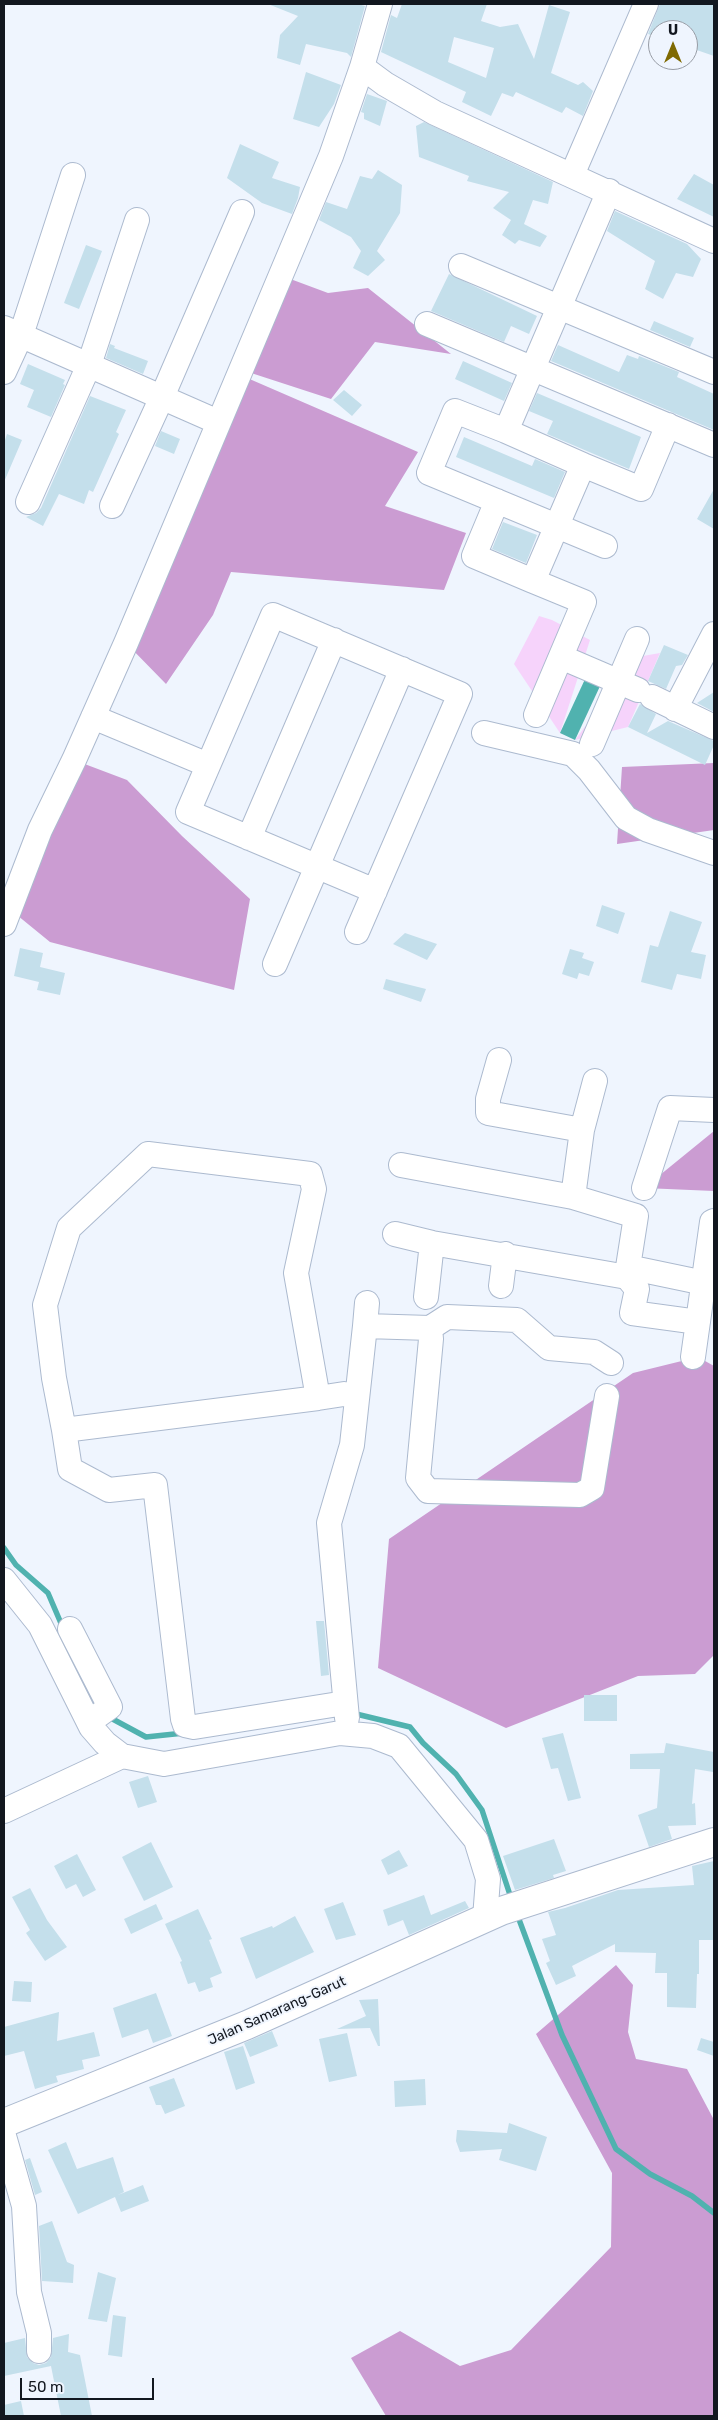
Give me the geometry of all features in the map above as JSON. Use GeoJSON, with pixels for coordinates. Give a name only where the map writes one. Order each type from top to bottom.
{"type":"FeatureCollection","features":[{"type":"Feature","properties":{"kind":"main road","name":"Jalan Samarang-Garut"},"geometry":{"type":"LineString","coordinates":[[4,2123],[247,2025],[493,1915],[549,1894],[714,1842]]}},
{"type":"Feature","properties":{"kind":"street"},"geometry":{"type":"LineString","coordinates":[[4,924],[40,830],[93,717],[331,156],[362,67],[380,4]]}},
{"type":"Feature","properties":{"kind":"street"},"geometry":{"type":"LineString","coordinates":[[572,175],[646,4]]}},
{"type":"Feature","properties":{"kind":"street"},"geometry":{"type":"LineString","coordinates":[[362,67],[385,84],[435,113],[609,191],[714,242]]}},
{"type":"Feature","properties":{"kind":"street"},"geometry":{"type":"LineString","coordinates":[[4,372],[12,332],[73,175]]}},
{"type":"Feature","properties":{"kind":"street"},"geometry":{"type":"LineString","coordinates":[[506,431],[609,191]]}},
{"type":"Feature","properties":{"kind":"street"},"geometry":{"type":"LineString","coordinates":[[112,506],[162,397],[242,212]]}},
{"type":"Feature","properties":{"kind":"street"},"geometry":{"type":"LineString","coordinates":[[28,502],[89,365],[137,220]]}},
{"type":"Feature","properties":{"kind":"street"},"geometry":{"type":"LineString","coordinates":[[461,266],[714,372]]}},
{"type":"Feature","properties":{"kind":"street"},"geometry":{"type":"LineString","coordinates":[[427,324],[534,367],[714,445]]}},
{"type":"Feature","properties":{"kind":"street"},"geometry":{"type":"LineString","coordinates":[[12,332],[218,422]]}},
{"type":"Feature","properties":{"kind":"street"},"geometry":{"type":"LineString","coordinates":[[605,546],[429,473],[455,411],[641,489],[668,425]]}},
{"type":"Feature","properties":{"kind":"street"},"geometry":{"type":"LineString","coordinates":[[533,581],[583,465]]}},
{"type":"Feature","properties":{"kind":"street"},"geometry":{"type":"LineString","coordinates":[[497,501],[474,556],[584,602],[536,715]]}},
{"type":"Feature","properties":{"kind":"street"},"geometry":{"type":"LineString","coordinates":[[357,932],[375,891],[460,694],[273,615],[188,812],[375,891]]}},
{"type":"Feature","properties":{"kind":"street"},"geometry":{"type":"LineString","coordinates":[[592,744],[636,689],[637,639]]}},
{"type":"Feature","properties":{"kind":"street"},"geometry":{"type":"LineString","coordinates":[[248,838],[334,640]]}},
{"type":"Feature","properties":{"kind":"street"},"geometry":{"type":"LineString","coordinates":[[675,709],[713,640]]}},
{"type":"Feature","properties":{"kind":"street"},"geometry":{"type":"LineString","coordinates":[[560,657],[636,689],[714,727]]}},
{"type":"Feature","properties":{"kind":"street"},"geometry":{"type":"LineString","coordinates":[[275,964],[402,669]]}},
{"type":"Feature","properties":{"kind":"street"},"geometry":{"type":"LineString","coordinates":[[93,717],[208,766]]}},
{"type":"Feature","properties":{"kind":"street"},"geometry":{"type":"LineString","coordinates":[[484,733],[573,754],[589,770],[626,818],[648,830],[714,853]]}},
{"type":"Feature","properties":{"kind":"street"},"geometry":{"type":"LineString","coordinates":[[499,1060],[488,1099],[488,1113],[582,1130]]}},
{"type":"Feature","properties":{"kind":"street"},"geometry":{"type":"LineString","coordinates":[[573,1197],[582,1130],[595,1081]]}},
{"type":"Feature","properties":{"kind":"street"},"geometry":{"type":"LineString","coordinates":[[698,1322],[632,1313],[637,1289],[628,1272],[640,1200],[670,1108],[714,1110]]}},
{"type":"Feature","properties":{"kind":"street"},"geometry":{"type":"LineString","coordinates":[[318,1398],[296,1273],[314,1189],[310,1174],[148,1154],[69,1228],[45,1305],[54,1378],[70,1469],[109,1490],[155,1486],[185,1725],[194,1727],[345,1703]]}},
{"type":"Feature","properties":{"kind":"street"},"geometry":{"type":"LineString","coordinates":[[401,1165],[573,1197],[640,1200]]}},
{"type":"Feature","properties":{"kind":"street"},"geometry":{"type":"LineString","coordinates":[[693,1358],[698,1322],[709,1285],[712,1222],[714,1221]]}},
{"type":"Feature","properties":{"kind":"street"},"geometry":{"type":"LineString","coordinates":[[395,1234],[432,1243],[709,1285]]}},
{"type":"Feature","properties":{"kind":"street"},"geometry":{"type":"LineString","coordinates":[[426,1297],[432,1243]]}},
{"type":"Feature","properties":{"kind":"street"},"geometry":{"type":"LineString","coordinates":[[501,1286],[505,1254]]}},
{"type":"Feature","properties":{"kind":"street"},"geometry":{"type":"LineString","coordinates":[[350,1730],[345,1703],[329,1523],[352,1445],[366,1315],[430,1328],[448,1317],[517,1320],[549,1348],[594,1352],[611,1363]]}},
{"type":"Feature","properties":{"kind":"street"},"geometry":{"type":"LineString","coordinates":[[430,1328],[431,1338],[418,1478],[428,1491],[580,1496],[592,1488],[607,1396]]}},
{"type":"Feature","properties":{"kind":"street"},"geometry":{"type":"LineString","coordinates":[[64,1430],[344,1394]]}},
{"type":"Feature","properties":{"kind":"street"},"geometry":{"type":"LineString","coordinates":[[4,1580],[40,1625],[98,1716],[105,1743],[122,1756],[164,1764],[350,1730],[399,1746],[476,1840],[488,1878],[493,1915]]}},
{"type":"Feature","properties":{"kind":"street"},"geometry":{"type":"LineString","coordinates":[[70,1629],[110,1707],[98,1716]]}},
{"type":"Feature","properties":{"kind":"street"},"geometry":{"type":"LineString","coordinates":[[4,1811],[122,1756]]}},
{"type":"Feature","properties":{"kind":"street"},"geometry":{"type":"LineString","coordinates":[[4,2136],[24,2206],[29,2292],[39,2333],[39,2350]]}},
{"type":"Feature","properties":{"kind":"shaded area"},"geometry":{"type":"Polygon","coordinates":[[[285,277],[328,293],[368,288],[451,354],[375,342],[331,399],[245,371],[285,277]]]}},
{"type":"Feature","properties":{"kind":"shaded area"},"geometry":{"type":"Polygon","coordinates":[[[238,374],[418,452],[385,506],[466,533],[444,590],[231,572],[213,615],[166,684],[126,643],[238,374]]]}},
{"type":"Feature","properties":{"kind":"shaded area"},"geometry":{"type":"Polygon","coordinates":[[[539,616],[552,620],[590,640],[560,733],[514,664],[539,616]]]}},
{"type":"Feature","properties":{"kind":"shaded area"},"geometry":{"type":"Polygon","coordinates":[[[660,653],[628,727],[575,740],[637,657],[660,653]]]}},
{"type":"Feature","properties":{"kind":"shaded area"},"geometry":{"type":"Polygon","coordinates":[[[586,677],[601,684],[575,740],[560,733],[586,677]]]}},
{"type":"Feature","properties":{"kind":"shaded area"},"geometry":{"type":"Polygon","coordinates":[[[74,760],[127,780],[182,836],[250,899],[234,990],[50,942],[12,911],[74,760]]]}},
{"type":"Feature","properties":{"kind":"shaded area"},"geometry":{"type":"Polygon","coordinates":[[[714,763],[714,830],[617,844],[622,767],[714,763]]]}},
{"type":"Feature","properties":{"kind":"shaded area"},"geometry":{"type":"Polygon","coordinates":[[[714,1131],[714,1191],[644,1188],[714,1131]]]}},
{"type":"Feature","properties":{"kind":"shaded area"},"geometry":{"type":"Polygon","coordinates":[[[698,1357],[714,1366],[714,1655],[695,1674],[638,1676],[506,1728],[378,1668],[389,1539],[633,1373],[698,1357]]]}},
{"type":"Feature","properties":{"kind":"shaded area"},"geometry":{"type":"Polygon","coordinates":[[[616,1965],[633,1985],[628,2032],[636,2059],[687,2069],[714,2120],[714,2416],[386,2416],[351,2358],[400,2331],[460,2366],[511,2350],[611,2247],[612,2173],[536,2034],[616,1965]]]}},
{"type":"Feature","properties":{"kind":"building"},"geometry":{"type":"Polygon","coordinates":[[[268,4],[358,4],[365,6],[351,57],[347,53],[306,44],[300,65],[277,58],[280,35],[298,16],[268,4]]]}},
{"type":"Feature","properties":{"kind":"building"},"geometry":{"type":"Polygon","coordinates":[[[402,4],[487,4],[481,21],[500,27],[518,24],[534,59],[549,5],[570,12],[551,73],[578,85],[583,82],[593,91],[583,116],[566,107],[562,113],[516,92],[513,97],[502,93],[491,116],[462,102],[466,92],[381,52],[391,15],[397,18],[402,4]],[[454,37],[448,62],[486,78],[494,48],[454,37]]]}},
{"type":"Feature","properties":{"kind":"building"},"geometry":{"type":"Polygon","coordinates":[[[660,4],[714,4],[714,56],[698,50],[698,20],[654,20],[660,4]]]}},
{"type":"Feature","properties":{"kind":"building"},"geometry":{"type":"Polygon","coordinates":[[[306,72],[341,85],[334,104],[319,127],[293,119],[306,72]]]}},
{"type":"Feature","properties":{"kind":"building"},"geometry":{"type":"Polygon","coordinates":[[[367,94],[387,101],[380,126],[364,119],[364,113],[361,112],[367,94]]]}},
{"type":"Feature","properties":{"kind":"building"},"geometry":{"type":"Polygon","coordinates":[[[424,122],[553,182],[548,204],[533,200],[524,224],[547,236],[540,247],[519,240],[515,244],[502,235],[511,220],[493,208],[509,192],[467,181],[469,176],[419,157],[416,126],[424,122]]]}},
{"type":"Feature","properties":{"kind":"building"},"geometry":{"type":"Polygon","coordinates":[[[240,144],[279,162],[272,178],[300,187],[292,214],[262,203],[227,178],[240,144]]]}},
{"type":"Feature","properties":{"kind":"building"},"geometry":{"type":"Polygon","coordinates":[[[378,170],[402,185],[400,213],[377,251],[385,260],[368,276],[353,268],[361,251],[351,237],[319,220],[326,202],[347,209],[360,176],[372,179],[378,170]]]}},
{"type":"Feature","properties":{"kind":"building"},"geometry":{"type":"Polygon","coordinates":[[[694,174],[714,185],[714,217],[677,199],[694,174]]]}},
{"type":"Feature","properties":{"kind":"building"},"geometry":{"type":"Polygon","coordinates":[[[615,211],[687,244],[701,259],[693,277],[676,273],[663,299],[645,289],[655,261],[607,231],[615,211]]]}},
{"type":"Feature","properties":{"kind":"building"},"geometry":{"type":"Polygon","coordinates":[[[86,245],[102,251],[79,309],[64,303],[86,245]]]}},
{"type":"Feature","properties":{"kind":"building"},"geometry":{"type":"Polygon","coordinates":[[[449,274],[537,316],[529,334],[511,326],[504,342],[431,311],[449,274]]]}},
{"type":"Feature","properties":{"kind":"building"},"geometry":{"type":"Polygon","coordinates":[[[654,321],[694,338],[690,347],[650,330],[654,321]]]}},
{"type":"Feature","properties":{"kind":"building"},"geometry":{"type":"Polygon","coordinates":[[[110,344],[115,346],[114,348],[148,361],[143,374],[106,358],[110,344]]]}},
{"type":"Feature","properties":{"kind":"building"},"geometry":{"type":"Polygon","coordinates":[[[558,345],[619,372],[627,355],[638,359],[639,356],[679,372],[677,377],[714,394],[714,430],[551,361],[558,345]]]}},
{"type":"Feature","properties":{"kind":"building"},"geometry":{"type":"Polygon","coordinates":[[[463,361],[512,383],[504,401],[455,379],[463,361]]]}},
{"type":"Feature","properties":{"kind":"building"},"geometry":{"type":"Polygon","coordinates":[[[28,364],[65,380],[63,384],[65,385],[51,417],[27,407],[34,390],[20,384],[28,364]]]}},
{"type":"Feature","properties":{"kind":"building"},"geometry":{"type":"Polygon","coordinates":[[[344,390],[362,405],[352,416],[333,400],[344,390]]]}},
{"type":"Feature","properties":{"kind":"building"},"geometry":{"type":"Polygon","coordinates":[[[537,393],[641,437],[629,469],[547,434],[553,421],[529,411],[537,393]]]}},
{"type":"Feature","properties":{"kind":"building"},"geometry":{"type":"Polygon","coordinates":[[[90,396],[126,410],[116,432],[119,434],[93,492],[89,490],[84,504],[59,494],[43,526],[26,517],[36,513],[41,508],[90,396]]]}},
{"type":"Feature","properties":{"kind":"building"},"geometry":{"type":"Polygon","coordinates":[[[161,431],[180,439],[174,454],[155,446],[161,431]]]}},
{"type":"Feature","properties":{"kind":"building"},"geometry":{"type":"Polygon","coordinates":[[[7,434],[22,440],[4,482],[4,443],[7,434]]]}},
{"type":"Feature","properties":{"kind":"building"},"geometry":{"type":"Polygon","coordinates":[[[464,437],[532,466],[535,459],[565,472],[554,498],[456,457],[464,437]]]}},
{"type":"Feature","properties":{"kind":"building"},"geometry":{"type":"Polygon","coordinates":[[[714,489],[714,529],[697,519],[714,489]]]}},
{"type":"Feature","properties":{"kind":"building"},"geometry":{"type":"Polygon","coordinates":[[[503,522],[537,535],[526,563],[492,549],[503,522]]]}},
{"type":"Feature","properties":{"kind":"building"},"geometry":{"type":"Polygon","coordinates":[[[664,645],[688,655],[682,665],[676,666],[666,689],[648,681],[664,645]]]}},
{"type":"Feature","properties":{"kind":"building"},"geometry":{"type":"Polygon","coordinates":[[[714,692],[714,712],[697,703],[714,692]]]}},
{"type":"Feature","properties":{"kind":"building"},"geometry":{"type":"Polygon","coordinates":[[[640,704],[656,714],[647,733],[668,721],[714,741],[705,765],[628,727],[640,704]]]}},
{"type":"Feature","properties":{"kind":"building"},"geometry":{"type":"Polygon","coordinates":[[[602,905],[625,913],[618,934],[596,926],[602,905]]]}},
{"type":"Feature","properties":{"kind":"building"},"geometry":{"type":"Polygon","coordinates":[[[670,911],[702,922],[691,952],[706,955],[701,979],[677,974],[672,990],[641,982],[650,945],[658,947],[670,911]]]}},
{"type":"Feature","properties":{"kind":"building"},"geometry":{"type":"Polygon","coordinates":[[[405,933],[437,944],[427,960],[393,944],[405,933]]]}},
{"type":"Feature","properties":{"kind":"building"},"geometry":{"type":"Polygon","coordinates":[[[20,948],[43,953],[40,967],[65,973],[60,995],[37,990],[39,982],[14,976],[20,948]]]}},
{"type":"Feature","properties":{"kind":"building"},"geometry":{"type":"Polygon","coordinates":[[[570,949],[584,953],[582,958],[594,962],[589,976],[579,973],[577,979],[562,974],[570,949]]]}},
{"type":"Feature","properties":{"kind":"building"},"geometry":{"type":"Polygon","coordinates":[[[386,979],[426,989],[421,1002],[383,989],[386,979]]]}},
{"type":"Feature","properties":{"kind":"building"},"geometry":{"type":"Polygon","coordinates":[[[316,1621],[324,1621],[329,1675],[321,1676],[316,1621]]]}},
{"type":"Feature","properties":{"kind":"building"},"geometry":{"type":"Polygon","coordinates":[[[584,1695],[617,1695],[617,1721],[584,1721],[584,1695]]]}},
{"type":"Feature","properties":{"kind":"building"},"geometry":{"type":"Polygon","coordinates":[[[563,1733],[581,1798],[568,1801],[558,1768],[551,1769],[542,1738],[563,1733]]]}},
{"type":"Feature","properties":{"kind":"building"},"geometry":{"type":"Polygon","coordinates":[[[666,1743],[714,1752],[713,1772],[695,1769],[692,1804],[695,1803],[696,1825],[668,1826],[672,1839],[649,1847],[638,1815],[657,1808],[660,1769],[630,1769],[630,1754],[664,1753],[666,1743]]]}},
{"type":"Feature","properties":{"kind":"building"},"geometry":{"type":"Polygon","coordinates":[[[148,1776],[157,1802],[138,1808],[129,1782],[148,1776]]]}},
{"type":"Feature","properties":{"kind":"building"},"geometry":{"type":"Polygon","coordinates":[[[554,1839],[566,1871],[553,1875],[554,1878],[515,1890],[503,1856],[554,1839]]]}},
{"type":"Feature","properties":{"kind":"building"},"geometry":{"type":"Polygon","coordinates":[[[151,1842],[173,1887],[144,1901],[122,1857],[151,1842]]]}},
{"type":"Feature","properties":{"kind":"building"},"geometry":{"type":"Polygon","coordinates":[[[399,1850],[408,1866],[388,1875],[381,1860],[399,1850]]]}},
{"type":"Feature","properties":{"kind":"building"},"geometry":{"type":"Polygon","coordinates":[[[77,1854],[96,1890],[83,1897],[76,1884],[66,1889],[54,1866],[77,1854]]]}},
{"type":"Feature","properties":{"kind":"building"},"geometry":{"type":"Polygon","coordinates":[[[714,1861],[714,1940],[699,1940],[696,2008],[667,2007],[667,1973],[655,1973],[656,1953],[615,1952],[615,1944],[572,1966],[576,1976],[556,1985],[546,1963],[550,1961],[542,1939],[556,1935],[548,1912],[618,1890],[694,1885],[692,1866],[714,1861]]]}},
{"type":"Feature","properties":{"kind":"building"},"geometry":{"type":"Polygon","coordinates":[[[30,1888],[47,1920],[67,1947],[45,1961],[26,1933],[30,1930],[12,1897],[30,1888]]]}},
{"type":"Feature","properties":{"kind":"building"},"geometry":{"type":"Polygon","coordinates":[[[424,1895],[431,1915],[465,1901],[469,1908],[409,1935],[403,1920],[388,1926],[383,1910],[424,1895]]]}},
{"type":"Feature","properties":{"kind":"building"},"geometry":{"type":"Polygon","coordinates":[[[343,1902],[356,1935],[336,1940],[324,1909],[343,1902]]]}},
{"type":"Feature","properties":{"kind":"building"},"geometry":{"type":"Polygon","coordinates":[[[156,1904],[163,1919],[131,1934],[124,1919],[156,1904]]]}},
{"type":"Feature","properties":{"kind":"building"},"geometry":{"type":"Polygon","coordinates":[[[198,1909],[212,1939],[209,1940],[222,1973],[210,1978],[213,1987],[199,1992],[195,1982],[188,1984],[180,1962],[182,1961],[165,1924],[198,1909]]]}},
{"type":"Feature","properties":{"kind":"building"},"geometry":{"type":"Polygon","coordinates":[[[295,1916],[314,1952],[256,1979],[240,1938],[272,1926],[273,1928],[295,1916]]]}},
{"type":"Feature","properties":{"kind":"building"},"geometry":{"type":"Polygon","coordinates":[[[14,1981],[32,1982],[31,2002],[12,2001],[14,1981]]]}},
{"type":"Feature","properties":{"kind":"building"},"geometry":{"type":"Polygon","coordinates":[[[156,1993],[172,2036],[153,2043],[148,2029],[122,2038],[113,2008],[156,1993]]]}},
{"type":"Feature","properties":{"kind":"building"},"geometry":{"type":"Polygon","coordinates":[[[378,1999],[380,2046],[378,2046],[370,2028],[337,2029],[366,2016],[359,2000],[378,1999]]]}},
{"type":"Feature","properties":{"kind":"building"},"geometry":{"type":"Polygon","coordinates":[[[59,2012],[57,2041],[94,2032],[100,2056],[82,2060],[84,2069],[56,2076],[58,2082],[35,2089],[24,2051],[4,2056],[4,2027],[59,2012]]]}},
{"type":"Feature","properties":{"kind":"building"},"geometry":{"type":"Polygon","coordinates":[[[272,2031],[278,2046],[250,2057],[244,2043],[272,2031]]]}},
{"type":"Feature","properties":{"kind":"building"},"geometry":{"type":"Polygon","coordinates":[[[347,2033],[357,2076],[329,2082],[319,2039],[347,2033]]]}},
{"type":"Feature","properties":{"kind":"building"},"geometry":{"type":"Polygon","coordinates":[[[701,2038],[714,2042],[714,2056],[697,2050],[701,2038]]]}},
{"type":"Feature","properties":{"kind":"building"},"geometry":{"type":"Polygon","coordinates":[[[243,2046],[255,2083],[236,2090],[224,2052],[243,2046]]]}},
{"type":"Feature","properties":{"kind":"building"},"geometry":{"type":"Polygon","coordinates":[[[174,2078],[185,2106],[165,2114],[161,2105],[156,2105],[149,2087],[174,2078]]]}},
{"type":"Feature","properties":{"kind":"building"},"geometry":{"type":"Polygon","coordinates":[[[425,2079],[426,2105],[395,2107],[394,2081],[425,2079]]]}},
{"type":"Feature","properties":{"kind":"building"},"geometry":{"type":"Polygon","coordinates":[[[509,2123],[547,2137],[536,2171],[499,2160],[502,2149],[460,2152],[456,2141],[457,2130],[507,2133],[509,2123]]]}},
{"type":"Feature","properties":{"kind":"building"},"geometry":{"type":"Polygon","coordinates":[[[66,2142],[77,2169],[113,2157],[124,2192],[118,2195],[143,2185],[149,2201],[121,2212],[115,2197],[78,2214],[48,2150],[66,2142]]]}},
{"type":"Feature","properties":{"kind":"building"},"geometry":{"type":"Polygon","coordinates":[[[30,2158],[42,2192],[35,2195],[25,2160],[30,2158]]]}},
{"type":"Feature","properties":{"kind":"building"},"geometry":{"type":"Polygon","coordinates":[[[52,2221],[67,2262],[74,2265],[73,2283],[42,2281],[39,2226],[52,2221]]]}},
{"type":"Feature","properties":{"kind":"building"},"geometry":{"type":"Polygon","coordinates":[[[98,2272],[116,2278],[107,2322],[88,2319],[98,2272]]]}},
{"type":"Feature","properties":{"kind":"building"},"geometry":{"type":"Polygon","coordinates":[[[113,2315],[126,2317],[122,2357],[108,2355],[113,2315]]]}},
{"type":"Feature","properties":{"kind":"building"},"geometry":{"type":"Polygon","coordinates":[[[69,2334],[68,2352],[80,2355],[92,2416],[61,2416],[51,2366],[4,2376],[4,2343],[25,2338],[27,2357],[33,2363],[39,2365],[46,2363],[51,2357],[53,2338],[69,2334]]]}},
{"type":"Feature","properties":{"kind":"building"},"geometry":{"type":"Polygon","coordinates":[[[21,2401],[24,2416],[4,2416],[4,2405],[21,2401]]]}},
{"type":"Feature","properties":{"kind":"waterway"},"geometry":{"type":"LineString","coordinates":[[4,1548],[16,1565],[48,1593],[63,1628]]}},
{"type":"Feature","properties":{"kind":"waterway"},"geometry":{"type":"LineString","coordinates":[[87,1684],[93,1707]]}},
{"type":"Feature","properties":{"kind":"waterway"},"geometry":{"type":"LineString","coordinates":[[352,1713],[410,1727],[423,1743],[456,1774],[482,1810],[512,1901]]}},
{"type":"Feature","properties":{"kind":"waterway"},"geometry":{"type":"LineString","coordinates":[[107,1716],[146,1737],[184,1733]]}},
{"type":"Feature","properties":{"kind":"waterway"},"geometry":{"type":"LineString","coordinates":[[517,1914],[562,2035],[616,2149],[650,2174],[692,2196],[714,2213]]}}]}
